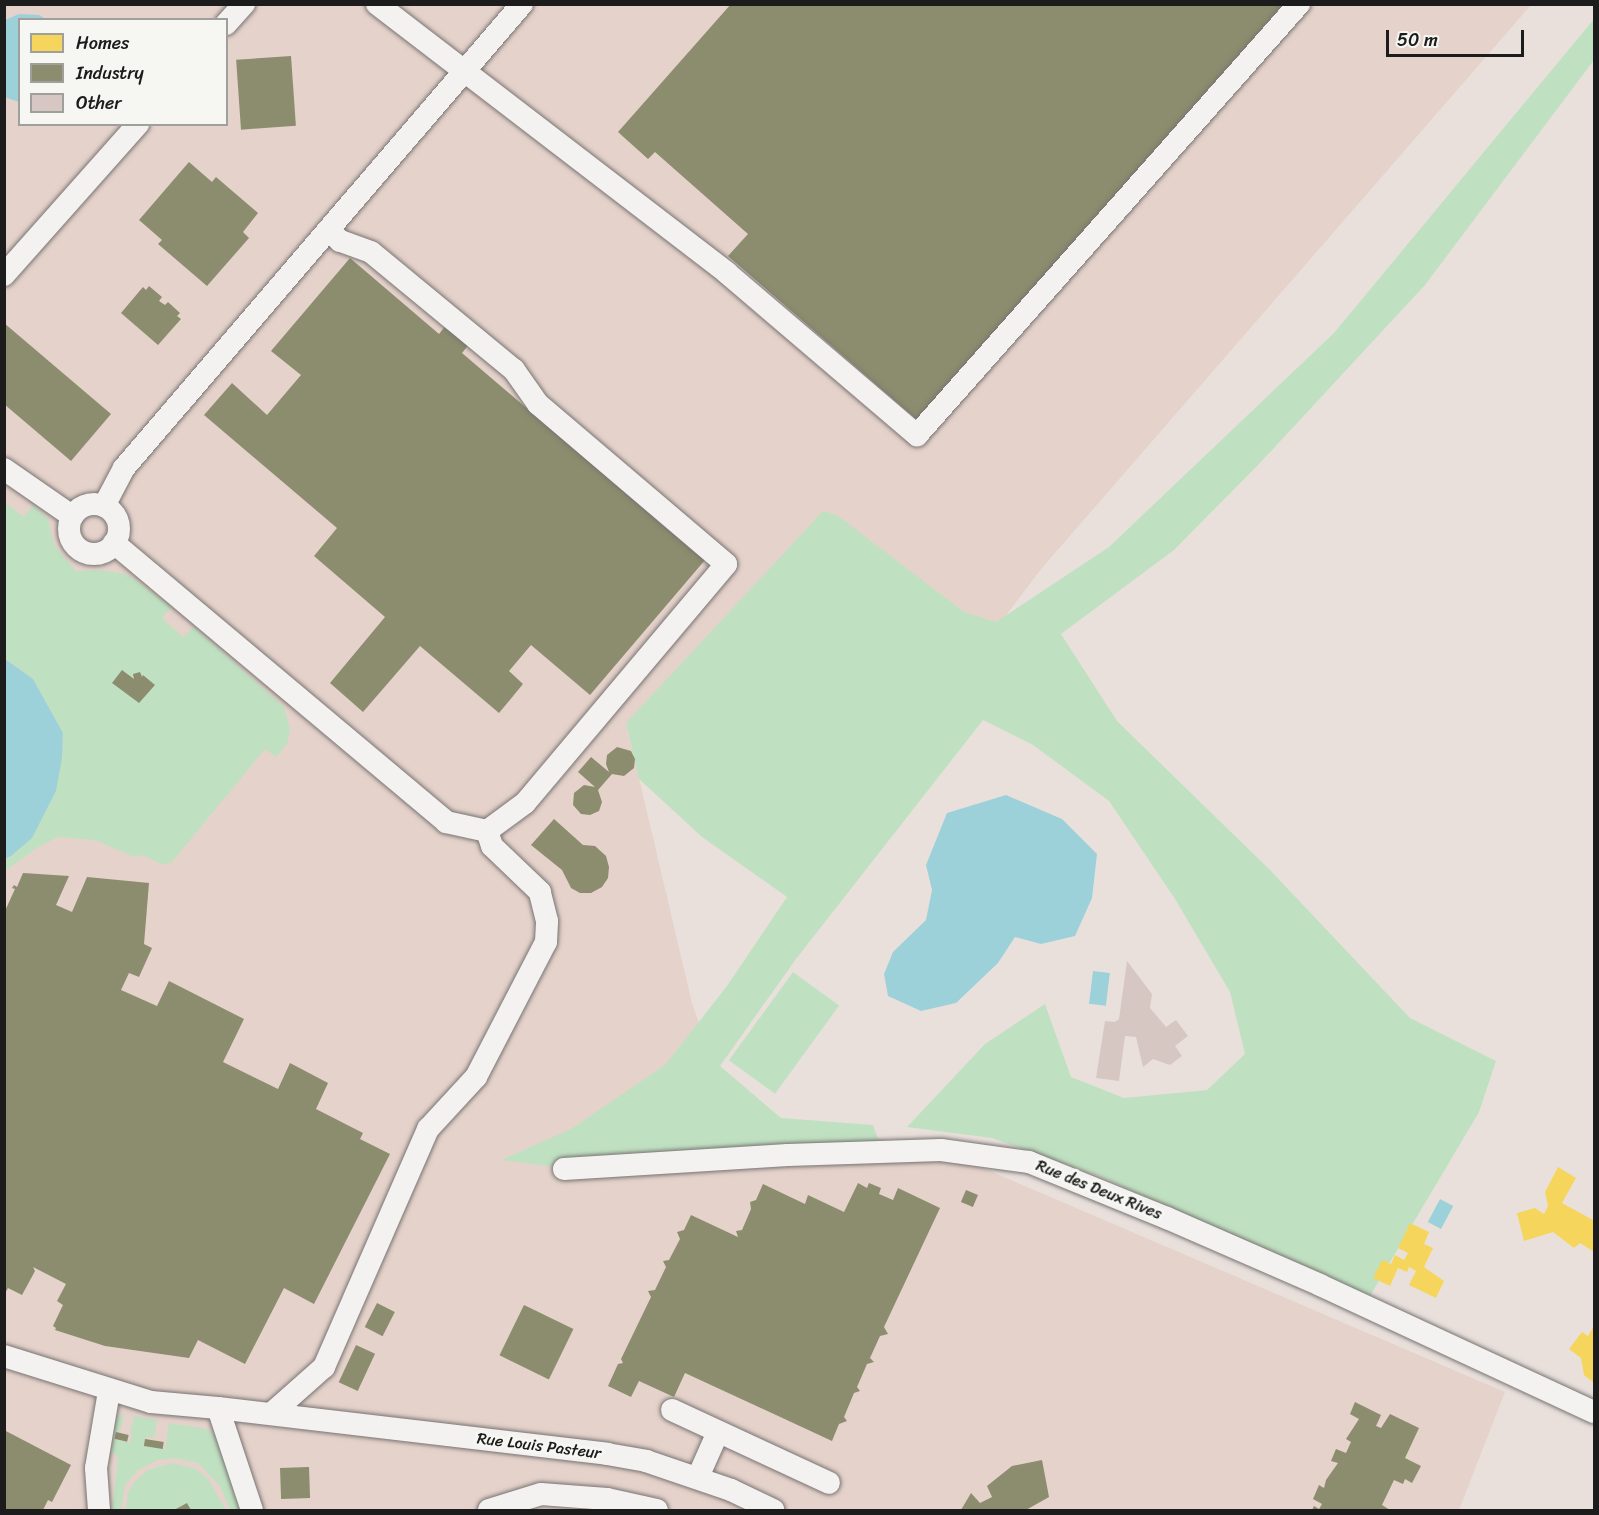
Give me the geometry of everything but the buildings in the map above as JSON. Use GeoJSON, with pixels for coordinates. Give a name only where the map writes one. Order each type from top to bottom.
{"type":"FeatureCollection","features":[{"type":"Feature","properties":{"kind":"street"},"geometry":{"type":"LineString","coordinates":[[228,22],[244,4]]}},
{"type":"Feature","properties":{"kind":"street"},"geometry":{"type":"LineString","coordinates":[[377,4],[462,72],[727,273],[917,435],[1299,4]]}},
{"type":"Feature","properties":{"kind":"street"},"geometry":{"type":"LineString","coordinates":[[104,506],[124,468],[522,4]]}},
{"type":"Feature","properties":{"kind":"street"},"geometry":{"type":"LineString","coordinates":[[4,275],[136,126]]}},
{"type":"Feature","properties":{"kind":"street"},"geometry":{"type":"LineString","coordinates":[[114,543],[446,822],[487,831],[525,802],[726,564],[538,404],[514,370],[371,252],[340,241],[329,230]]}},
{"type":"Feature","properties":{"kind":"street"},"geometry":{"type":"LineString","coordinates":[[4,469],[72,516]]}},
{"type":"Feature","properties":{"kind":"street"},"geometry":{"type":"LineString","coordinates":[[96,503],[104,506],[115,515],[119,525],[114,543],[103,553],[91,554],[80,551],[72,543],[68,532],[72,516],[85,505],[96,503]]}},
{"type":"Feature","properties":{"kind":"street"},"geometry":{"type":"LineString","coordinates":[[271,1414],[324,1367],[428,1130],[476,1077],[546,942],[547,921],[540,892],[492,846],[487,831]]}},
{"type":"Feature","properties":{"kind":"street","name":"Rue des Deux Rives"},"geometry":{"type":"LineString","coordinates":[[564,1169],[788,1155],[940,1150],[1029,1162],[1167,1218],[1309,1280],[1594,1412]]}},
{"type":"Feature","properties":{"kind":"street","name":"Rue Louis Pasteur"},"geometry":{"type":"LineString","coordinates":[[4,1356],[109,1391],[151,1402],[296,1416],[607,1454],[646,1461],[698,1477],[773,1510]]}},
{"type":"Feature","properties":{"kind":"street"},"geometry":{"type":"LineString","coordinates":[[99,1510],[96,1468],[109,1391]]}},
{"type":"Feature","properties":{"kind":"street"},"geometry":{"type":"LineString","coordinates":[[218,1407],[252,1510]]}},
{"type":"Feature","properties":{"kind":"street"},"geometry":{"type":"LineString","coordinates":[[672,1410],[829,1483]]}},
{"type":"Feature","properties":{"kind":"street"},"geometry":{"type":"LineString","coordinates":[[698,1477],[718,1431]]}},
{"type":"Feature","properties":{"kind":"street"},"geometry":{"type":"LineString","coordinates":[[489,1510],[542,1494],[607,1499],[657,1510]]}},
{"type":"Feature","properties":{"kind":"shaded area"},"geometry":{"type":"Polygon","coordinates":[[[5,5],[1531,5],[1042,568],[978,652],[626,723],[692,1003],[729,1110],[941,1150],[1505,1392],[1459,1510],[5,1510],[5,5]]]}},
{"type":"Feature","properties":{"kind":"green space"},"geometry":{"type":"Polygon","coordinates":[[[1594,19],[1594,60],[1425,285],[1260,463],[1174,550],[1061,634],[1117,721],[1270,870],[1410,1018],[1496,1061],[1479,1112],[1370,1296],[1099,1176],[992,1138],[907,1127],[985,1044],[1045,1004],[1071,1077],[1124,1098],[1207,1090],[1245,1054],[1230,992],[1175,899],[1109,801],[1033,745],[983,720],[796,959],[720,1066],[781,1118],[873,1125],[885,1159],[626,1176],[501,1160],[571,1129],[665,1065],[727,986],[787,897],[702,837],[639,779],[626,723],[823,511],[837,515],[964,612],[996,622],[1109,547],[1334,333],[1594,19]]]}},
{"type":"Feature","properties":{"kind":"green space"},"geometry":{"type":"Polygon","coordinates":[[[4,502],[24,517],[33,505],[48,519],[54,545],[76,571],[102,570],[126,574],[148,589],[171,607],[162,618],[183,637],[194,627],[284,707],[290,729],[287,744],[276,757],[265,749],[171,863],[162,864],[142,855],[134,857],[95,840],[58,837],[38,847],[5,871],[5,859],[12,856],[62,758],[63,733],[33,679],[5,659],[4,502]]]}},
{"type":"Feature","properties":{"kind":"green space"},"geometry":{"type":"Polygon","coordinates":[[[793,972],[839,1006],[775,1094],[729,1060],[793,972]]]}},
{"type":"Feature","properties":{"kind":"green space"},"geometry":{"type":"Polygon","coordinates":[[[124,1414],[120,1431],[116,1431],[114,1439],[130,1443],[134,1416],[157,1420],[154,1438],[146,1437],[145,1446],[165,1449],[169,1423],[203,1428],[213,1433],[225,1447],[245,1510],[230,1510],[220,1486],[198,1463],[175,1458],[158,1460],[138,1470],[125,1485],[121,1510],[112,1510],[118,1457],[111,1450],[110,1432],[117,1417],[124,1414]]]}},
{"type":"Feature","properties":{"kind":"green space"},"geometry":{"type":"Polygon","coordinates":[[[172,1463],[196,1469],[208,1479],[226,1510],[191,1510],[187,1503],[174,1510],[126,1510],[128,1492],[137,1479],[148,1470],[172,1463]]]}},
{"type":"Feature","properties":{"kind":"water"},"geometry":{"type":"Polygon","coordinates":[[[19,14],[39,15],[44,18],[18,18],[18,102],[4,97],[5,20],[19,14]]]}},
{"type":"Feature","properties":{"kind":"water"},"geometry":{"type":"Polygon","coordinates":[[[5,659],[33,679],[63,733],[62,758],[56,791],[32,838],[5,859],[5,659]]]}},
{"type":"Feature","properties":{"kind":"water"},"geometry":{"type":"Polygon","coordinates":[[[1006,795],[1062,819],[1097,854],[1092,898],[1075,936],[1041,944],[1015,937],[998,963],[956,1003],[921,1011],[888,996],[884,974],[893,952],[926,920],[932,890],[926,865],[947,813],[1006,795]]]}},
{"type":"Feature","properties":{"kind":"water"},"geometry":{"type":"Polygon","coordinates":[[[1093,971],[1110,973],[1106,1006],[1089,1004],[1093,971]]]}},
{"type":"Feature","properties":{"kind":"water"},"geometry":{"type":"Polygon","coordinates":[[[1440,1199],[1453,1206],[1441,1229],[1428,1222],[1440,1199]]]}}]}
